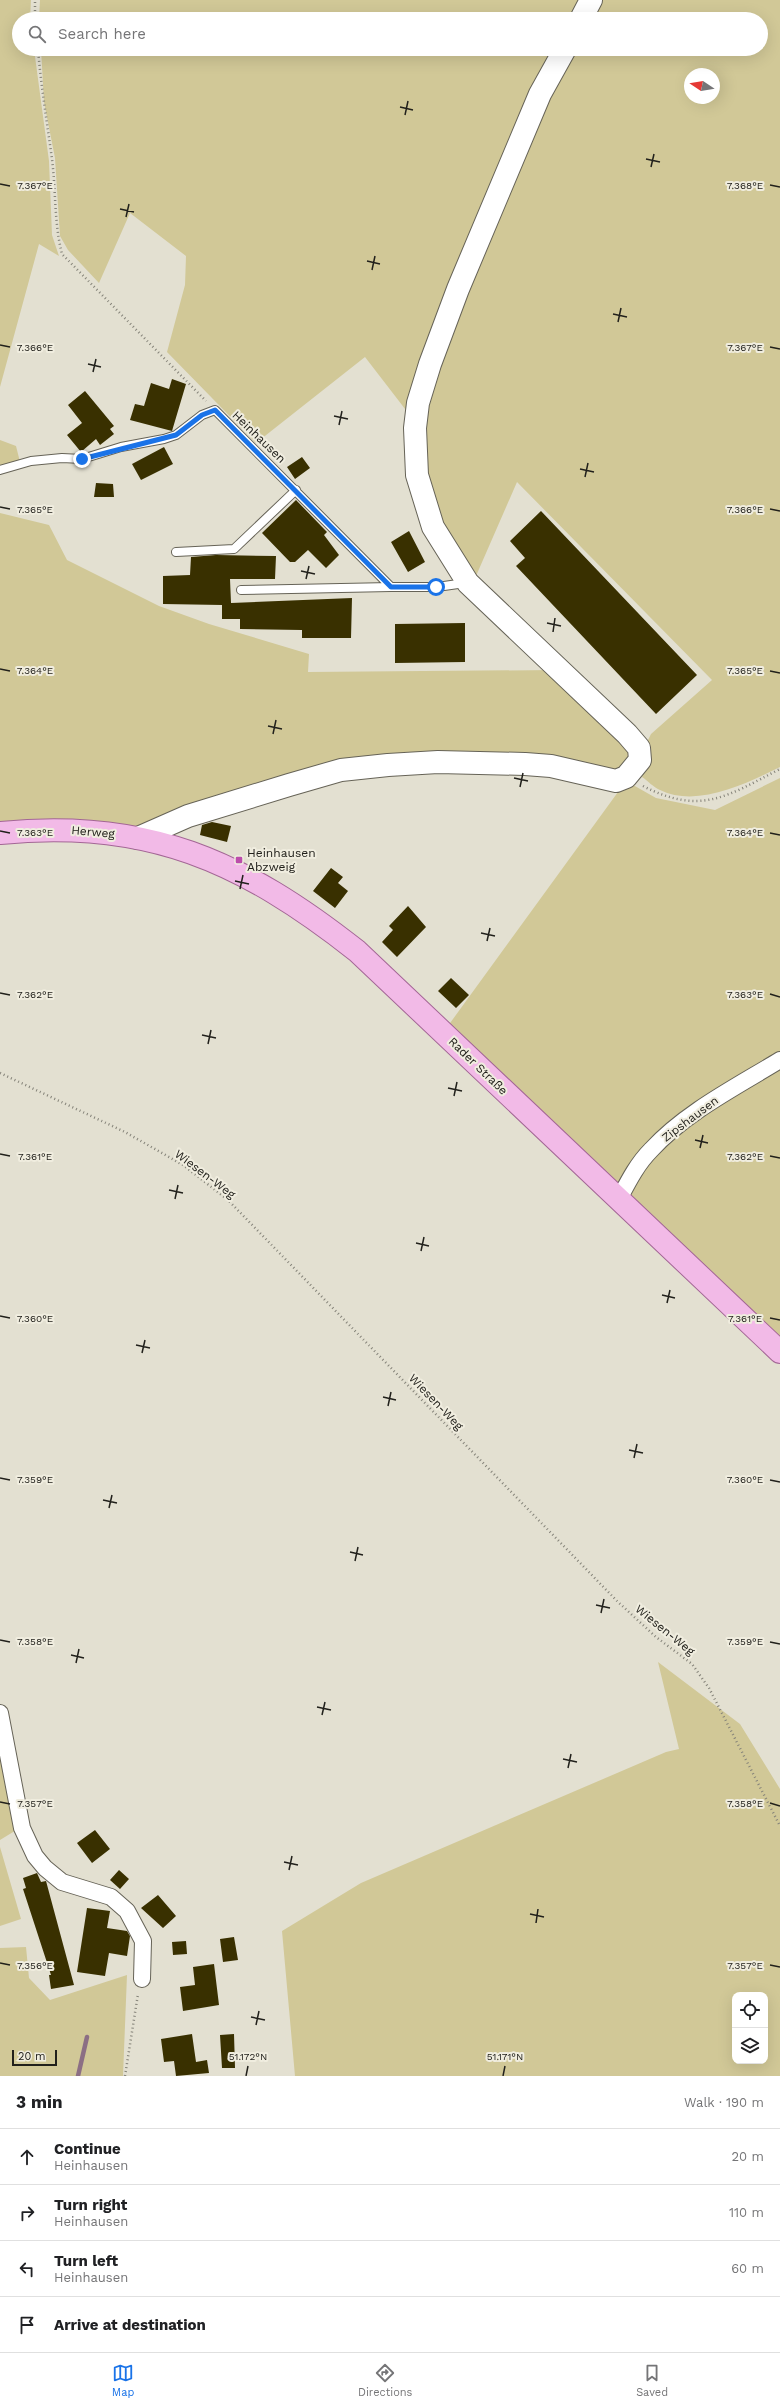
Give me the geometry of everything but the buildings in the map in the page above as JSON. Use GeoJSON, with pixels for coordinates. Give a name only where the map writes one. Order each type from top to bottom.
{"type":"FeatureCollection","features":[{"type":"Feature","properties":{"kind":"main road","name":"Herweg"},"geometry":{"type":"LineString","coordinates":[[0,833],[51,829],[82,830],[138,838]]}},
{"type":"Feature","properties":{"kind":"main road","name":"Rader Straße"},"geometry":{"type":"LineString","coordinates":[[138,838],[166,844],[214,860],[236,870],[307,912],[357,950],[780,1352]]}},
{"type":"Feature","properties":{"kind":"street"},"geometry":{"type":"LineString","coordinates":[[585,12],[591,0]]}},
{"type":"Feature","properties":{"kind":"street"},"geometry":{"type":"LineString","coordinates":[[138,838],[188,816],[349,769],[388,765],[501,762],[551,766],[616,781],[626,777],[640,760],[639,748],[627,734],[468,583],[442,543],[423,499],[417,475],[414,450],[418,403],[430,364],[458,289],[540,94],[560,56]]}},
{"type":"Feature","properties":{"kind":"street","name":"Zipshausen"},"geometry":{"type":"LineString","coordinates":[[619,1199],[631,1177],[650,1151],[674,1129],[728,1091],[780,1060]]}},
{"type":"Feature","properties":{"kind":"street"},"geometry":{"type":"LineString","coordinates":[[0,1713],[22,1828],[35,1856],[45,1868],[62,1882],[111,1897],[128,1911],[143,1941],[142,1979]]}},
{"type":"Feature","properties":{"kind":"lane","name":"Heinhausen"},"geometry":{"type":"LineString","coordinates":[[0,470],[31,462],[62,458],[82,459],[121,448],[164,439],[176,435],[202,415],[215,410],[391,587]]}},
{"type":"Feature","properties":{"kind":"lane"},"geometry":{"type":"LineString","coordinates":[[176,552],[234,550],[296,490]]}},
{"type":"Feature","properties":{"kind":"lane"},"geometry":{"type":"LineString","coordinates":[[241,590],[436,587],[468,583]]}},
{"type":"Feature","properties":{"kind":"path"},"geometry":{"type":"LineString","coordinates":[[35,0],[35,12]]}},
{"type":"Feature","properties":{"kind":"path"},"geometry":{"type":"LineString","coordinates":[[39,56],[42,103],[52,160],[56,234],[62,254],[215,410]]}},
{"type":"Feature","properties":{"kind":"path"},"geometry":{"type":"LineString","coordinates":[[626,777],[675,800],[696,801],[727,796],[780,769]]}},
{"type":"Feature","properties":{"kind":"path","name":"Wiesen-Weg"},"geometry":{"type":"LineString","coordinates":[[0,1073],[125,1132],[182,1165],[228,1200],[618,1602],[656,1637],[692,1664],[709,1688],[780,1826]]}},
{"type":"Feature","properties":{"kind":"path"},"geometry":{"type":"LineString","coordinates":[[124,2076],[142,1979]]}},
{"type":"Feature","properties":{"kind":"shaded area"},"geometry":{"type":"Polygon","coordinates":[[[0,0],[31,0],[30,12],[12,12],[12,56],[35,56],[49,161],[52,235],[59,256],[39,244],[0,387],[0,0]]]}},
{"type":"Feature","properties":{"kind":"shaded area"},"geometry":{"type":"Polygon","coordinates":[[[40,0],[587,0],[580,12],[39,12],[40,0]]]}},
{"type":"Feature","properties":{"kind":"shaded area"},"geometry":{"type":"Polygon","coordinates":[[[598,0],[780,0],[780,767],[721,792],[705,795],[674,795],[653,786],[642,777],[646,761],[644,748],[651,734],[712,680],[517,482],[476,576],[427,500],[421,403],[567,56],[768,56],[768,12],[591,12],[598,0]]]}},
{"type":"Feature","properties":{"kind":"shaded area"},"geometry":{"type":"Polygon","coordinates":[[[41,56],[557,56],[412,418],[365,357],[256,443],[167,352],[185,285],[186,256],[130,213],[99,283],[68,250],[60,236],[55,158],[44,102],[41,56]]]}},
{"type":"Feature","properties":{"kind":"shaded area"},"geometry":{"type":"Polygon","coordinates":[[[0,440],[16,446],[20,462],[0,469],[0,440]]]}},
{"type":"Feature","properties":{"kind":"shaded area"},"geometry":{"type":"Polygon","coordinates":[[[0,513],[49,525],[67,560],[159,606],[209,624],[309,654],[308,672],[555,670],[638,749],[624,776],[388,762],[135,835],[0,831],[0,513]]]}},
{"type":"Feature","properties":{"kind":"shaded area"},"geometry":{"type":"Polygon","coordinates":[[[780,778],[780,1348],[445,1030],[626,781],[656,798],[715,810],[780,778]]]}},
{"type":"Feature","properties":{"kind":"shaded area"},"geometry":{"type":"Polygon","coordinates":[[[658,1662],[740,1724],[780,1789],[780,2076],[295,2076],[282,1931],[361,1883],[666,1752],[679,1749],[658,1662]]]}},
{"type":"Feature","properties":{"kind":"shaded area"},"geometry":{"type":"Polygon","coordinates":[[[0,1727],[18,1829],[0,1840],[0,1727]]]}},
{"type":"Feature","properties":{"kind":"shaded area"},"geometry":{"type":"Polygon","coordinates":[[[0,1847],[21,1919],[0,1926],[0,1847]]]}},
{"type":"Feature","properties":{"kind":"shaded area"},"geometry":{"type":"Polygon","coordinates":[[[26,1947],[29,1978],[50,2000],[127,1975],[123,2076],[0,2076],[0,1948],[26,1947]]]}},
{"type":"Feature","properties":{"kind":"waterway"},"geometry":{"type":"LineString","coordinates":[[78,2076],[87,2037]]}},
{"type":"Feature","properties":{"kind":"place","name":"Heinhausen Abzweig"},"geometry":{"type":"Point","coordinates":[239,860]}},
{"type":"Feature","properties":{"kind":"route"},"geometry":{"type":"LineString","coordinates":[[82,459],[176,435],[202,415],[215,410],[284,477],[391,587],[436,587]]}}]}
